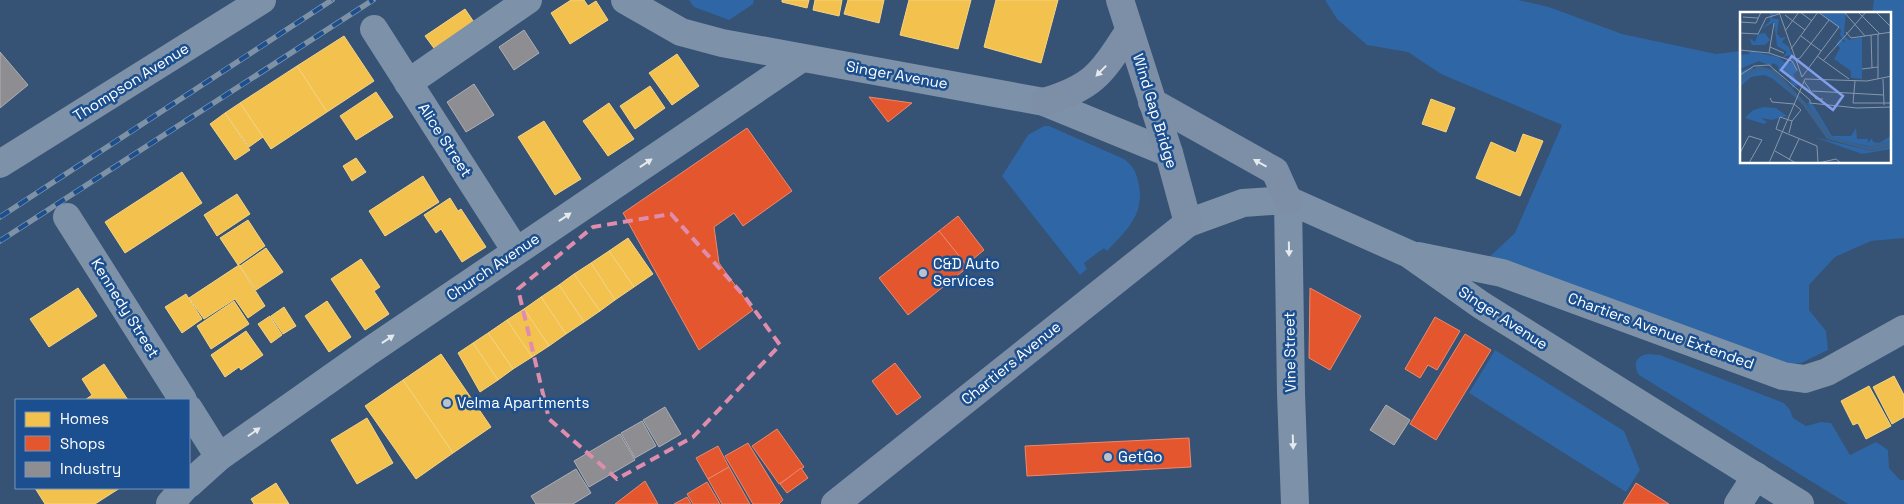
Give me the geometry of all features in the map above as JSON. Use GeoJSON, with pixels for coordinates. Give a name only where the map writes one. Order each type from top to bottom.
{"type":"FeatureCollection","features":[{"type":"Feature","properties":{"kind":"main road"},"geometry":{"type":"LineString","coordinates":[[1044,102],[1069,95],[1087,85],[1105,68],[1124,15]]}},
{"type":"Feature","properties":{"kind":"main road","name":"Wind Gap Bridge"},"geometry":{"type":"LineString","coordinates":[[1124,15],[1169,153],[1188,223]]}},
{"type":"Feature","properties":{"kind":"main road"},"geometry":{"type":"LineString","coordinates":[[1152,102],[1275,171],[1288,200]]}},
{"type":"Feature","properties":{"kind":"main road","name":"Chartiers Avenue"},"geometry":{"type":"LineString","coordinates":[[835,504],[1188,223]]}},
{"type":"Feature","properties":{"kind":"street","name":"Thompson Avenue"},"geometry":{"type":"LineString","coordinates":[[0,164],[262,0]]}},
{"type":"Feature","properties":{"kind":"street"},"geometry":{"type":"LineString","coordinates":[[408,83],[528,0]]}},
{"type":"Feature","properties":{"kind":"street","name":"Singer Avenue"},"geometry":{"type":"LineString","coordinates":[[625,0],[648,9],[680,32],[722,43],[1044,102],[1169,153]]}},
{"type":"Feature","properties":{"kind":"street","name":"Alice Street"},"geometry":{"type":"LineString","coordinates":[[374,29],[516,251]]}},
{"type":"Feature","properties":{"kind":"street","name":"Church Avenue"},"geometry":{"type":"LineString","coordinates":[[190,483],[219,457],[516,251],[802,58]]}},
{"type":"Feature","properties":{"kind":"street","name":"Singer Avenue"},"geometry":{"type":"LineString","coordinates":[[1188,223],[1242,203],[1288,200],[1409,254],[1481,305],[1800,504]]}},
{"type":"Feature","properties":{"kind":"street","name":"Vine Street"},"geometry":{"type":"LineString","coordinates":[[1288,200],[1295,504]]}},
{"type":"Feature","properties":{"kind":"street","name":"Kennedy Street"},"geometry":{"type":"LineString","coordinates":[[67,216],[182,399]]}},
{"type":"Feature","properties":{"kind":"street","name":"Chartiers Avenue Extended"},"geometry":{"type":"LineString","coordinates":[[1409,254],[1502,273],[1783,376],[1805,379],[1827,372],[1904,329]]}},
{"type":"Feature","properties":{"kind":"street"},"geometry":{"type":"LineString","coordinates":[[190,411],[219,457]]}},
{"type":"Feature","properties":{"kind":"street"},"geometry":{"type":"LineString","coordinates":[[1738,504],[1756,476]]}},
{"type":"Feature","properties":{"kind":"street"},"geometry":{"type":"LineString","coordinates":[[170,504],[183,489]]}},
{"type":"Feature","properties":{"kind":"highlighted area"},"geometry":{"type":"Polygon","coordinates":[[[671,214],[745,297],[780,345],[693,437],[617,479],[549,419],[518,289],[593,227],[671,214]]]}},
{"type":"Feature","properties":{"kind":"shaded area"},"geometry":{"type":"Polygon","coordinates":[[[689,0],[754,0],[753,4],[729,20],[694,7],[689,0]]]}},
{"type":"Feature","properties":{"kind":"shaded area"},"geometry":{"type":"Polygon","coordinates":[[[1325,0],[1518,0],[1549,7],[1622,34],[1716,54],[1740,51],[1740,164],[1892,164],[1892,12],[1872,12],[1874,0],[1904,0],[1904,238],[1871,241],[1835,257],[1809,285],[1809,310],[1826,331],[1828,350],[1801,363],[1774,365],[1484,262],[1515,233],[1562,125],[1441,74],[1408,52],[1367,45],[1337,19],[1325,0]]]}},
{"type":"Feature","properties":{"kind":"shaded area"},"geometry":{"type":"Polygon","coordinates":[[[1044,126],[1049,126],[1124,159],[1133,168],[1137,177],[1140,192],[1137,211],[1133,220],[1107,251],[1104,248],[1084,263],[1087,269],[1080,275],[1002,176],[1028,135],[1044,126]]]}},
{"type":"Feature","properties":{"kind":"shaded area"},"geometry":{"type":"Polygon","coordinates":[[[1495,350],[1624,431],[1640,470],[1626,492],[1469,393],[1495,350]]]}},
{"type":"Feature","properties":{"kind":"shaded area"},"geometry":{"type":"Polygon","coordinates":[[[1647,354],[1660,355],[1784,403],[1790,410],[1793,418],[1806,426],[1821,422],[1831,423],[1850,455],[1876,442],[1888,450],[1889,468],[1900,480],[1904,480],[1904,504],[1848,504],[1639,375],[1636,362],[1640,357],[1647,354]]]}},
{"type":"Feature","properties":{"kind":"building: Homes"},"geometry":{"type":"Polygon","coordinates":[[[571,0],[584,0],[588,6],[596,1],[608,20],[570,44],[551,13],[571,0]]]}},
{"type":"Feature","properties":{"kind":"building: Homes"},"geometry":{"type":"Polygon","coordinates":[[[782,0],[809,0],[807,8],[782,2],[782,0]]]}},
{"type":"Feature","properties":{"kind":"building: Homes"},"geometry":{"type":"Polygon","coordinates":[[[815,0],[842,0],[839,16],[813,10],[815,0]]]}},
{"type":"Feature","properties":{"kind":"building: Homes"},"geometry":{"type":"Polygon","coordinates":[[[848,0],[884,0],[879,23],[844,14],[848,0]]]}},
{"type":"Feature","properties":{"kind":"building: Homes"},"geometry":{"type":"Polygon","coordinates":[[[909,0],[971,0],[958,49],[900,35],[909,0]]]}},
{"type":"Feature","properties":{"kind":"building: Homes"},"geometry":{"type":"Polygon","coordinates":[[[996,0],[1058,0],[1041,63],[984,47],[996,0]]]}},
{"type":"Feature","properties":{"kind":"building: Homes"},"geometry":{"type":"Polygon","coordinates":[[[465,9],[478,28],[439,55],[425,36],[465,9]]]}},
{"type":"Feature","properties":{"kind":"building: Homes"},"geometry":{"type":"Polygon","coordinates":[[[344,36],[374,81],[327,112],[297,66],[344,36]]]}},
{"type":"Feature","properties":{"kind":"building: Homes"},"geometry":{"type":"Polygon","coordinates":[[[677,54],[699,86],[672,105],[649,73],[677,54]]]}},
{"type":"Feature","properties":{"kind":"building: Homes"},"geometry":{"type":"Polygon","coordinates":[[[297,66],[327,112],[271,149],[240,103],[297,66]]]}},
{"type":"Feature","properties":{"kind":"building: Homes"},"geometry":{"type":"Polygon","coordinates":[[[650,86],[665,108],[635,129],[620,106],[650,86]]]}},
{"type":"Feature","properties":{"kind":"building: Homes"},"geometry":{"type":"Polygon","coordinates":[[[376,92],[393,117],[356,140],[340,116],[376,92]]]}},
{"type":"Feature","properties":{"kind":"building: Homes"},"geometry":{"type":"Polygon","coordinates":[[[1431,99],[1455,108],[1446,132],[1422,124],[1431,99]]]}},
{"type":"Feature","properties":{"kind":"building: Homes"},"geometry":{"type":"Polygon","coordinates":[[[240,103],[263,137],[249,147],[225,113],[240,103]]]}},
{"type":"Feature","properties":{"kind":"building: Homes"},"geometry":{"type":"Polygon","coordinates":[[[609,103],[634,139],[608,156],[583,121],[609,103]]]}},
{"type":"Feature","properties":{"kind":"building: Homes"},"geometry":{"type":"Polygon","coordinates":[[[225,113],[250,150],[235,160],[210,124],[225,113]]]}},
{"type":"Feature","properties":{"kind":"building: Homes"},"geometry":{"type":"Polygon","coordinates":[[[544,121],[581,179],[555,195],[518,137],[544,121]]]}},
{"type":"Feature","properties":{"kind":"building: Homes"},"geometry":{"type":"Polygon","coordinates":[[[1523,134],[1543,141],[1520,196],[1476,178],[1491,142],[1516,153],[1523,134]]]}},
{"type":"Feature","properties":{"kind":"building: Homes"},"geometry":{"type":"Polygon","coordinates":[[[356,158],[366,172],[352,181],[343,166],[356,158]]]}},
{"type":"Feature","properties":{"kind":"building: Homes"},"geometry":{"type":"Polygon","coordinates":[[[182,172],[202,203],[125,253],[105,222],[182,172]]]}},
{"type":"Feature","properties":{"kind":"building: Homes"},"geometry":{"type":"Polygon","coordinates":[[[423,176],[439,202],[385,236],[369,211],[423,176]]]}},
{"type":"Feature","properties":{"kind":"building: Homes"},"geometry":{"type":"Polygon","coordinates":[[[237,194],[250,214],[217,236],[204,215],[237,194]]]}},
{"type":"Feature","properties":{"kind":"building: Homes"},"geometry":{"type":"Polygon","coordinates":[[[450,198],[458,211],[461,209],[486,247],[462,262],[441,229],[436,233],[424,215],[450,198]]]}},
{"type":"Feature","properties":{"kind":"building: Homes"},"geometry":{"type":"Polygon","coordinates":[[[248,220],[265,246],[238,265],[220,238],[248,220]]]}},
{"type":"Feature","properties":{"kind":"building: Homes"},"geometry":{"type":"Polygon","coordinates":[[[628,238],[653,274],[634,287],[609,251],[628,238]]]}},
{"type":"Feature","properties":{"kind":"building: Homes"},"geometry":{"type":"Polygon","coordinates":[[[266,248],[283,272],[256,290],[240,266],[266,248]]]}},
{"type":"Feature","properties":{"kind":"building: Homes"},"geometry":{"type":"Polygon","coordinates":[[[609,251],[634,287],[615,300],[591,263],[609,251]]]}},
{"type":"Feature","properties":{"kind":"building: Homes"},"geometry":{"type":"Polygon","coordinates":[[[361,259],[380,287],[374,291],[389,314],[365,330],[331,279],[361,259]]]}},
{"type":"Feature","properties":{"kind":"building: Homes"},"geometry":{"type":"Polygon","coordinates":[[[591,263],[615,300],[600,311],[574,274],[591,263]]]}},
{"type":"Feature","properties":{"kind":"building: Homes"},"geometry":{"type":"Polygon","coordinates":[[[239,265],[265,306],[248,318],[235,299],[204,319],[189,298],[239,265]]]}},
{"type":"Feature","properties":{"kind":"building: Homes"},"geometry":{"type":"Polygon","coordinates":[[[574,274],[600,311],[584,322],[559,285],[574,274]]]}},
{"type":"Feature","properties":{"kind":"building: Homes"},"geometry":{"type":"Polygon","coordinates":[[[559,285],[584,322],[566,334],[541,297],[559,285]]]}},
{"type":"Feature","properties":{"kind":"building: Homes"},"geometry":{"type":"Polygon","coordinates":[[[78,288],[97,316],[49,347],[30,319],[78,288]]]}},
{"type":"Feature","properties":{"kind":"building: Homes"},"geometry":{"type":"Polygon","coordinates":[[[186,294],[202,319],[182,333],[165,307],[186,294]]]}},
{"type":"Feature","properties":{"kind":"building: Homes"},"geometry":{"type":"Polygon","coordinates":[[[541,297],[566,334],[549,346],[524,309],[541,297]]]}},
{"type":"Feature","properties":{"kind":"building: Homes"},"geometry":{"type":"Polygon","coordinates":[[[234,301],[249,324],[211,349],[197,326],[234,301]]]}},
{"type":"Feature","properties":{"kind":"building: Homes"},"geometry":{"type":"Polygon","coordinates":[[[327,301],[351,337],[329,352],[305,316],[327,301]]]}},
{"type":"Feature","properties":{"kind":"building: Homes"},"geometry":{"type":"Polygon","coordinates":[[[284,307],[296,326],[283,334],[271,316],[284,307]]]}},
{"type":"Feature","properties":{"kind":"building: Homes"},"geometry":{"type":"Polygon","coordinates":[[[524,309],[549,346],[532,357],[507,320],[524,309]]]}},
{"type":"Feature","properties":{"kind":"building: Homes"},"geometry":{"type":"Polygon","coordinates":[[[270,316],[282,335],[271,343],[258,324],[270,316]]]}},
{"type":"Feature","properties":{"kind":"building: Homes"},"geometry":{"type":"Polygon","coordinates":[[[507,320],[532,357],[513,369],[488,333],[507,320]]]}},
{"type":"Feature","properties":{"kind":"building: Homes"},"geometry":{"type":"Polygon","coordinates":[[[246,331],[263,355],[241,370],[239,367],[225,377],[211,355],[246,331]]]}},
{"type":"Feature","properties":{"kind":"building: Homes"},"geometry":{"type":"Polygon","coordinates":[[[488,333],[513,369],[498,380],[473,343],[488,333]]]}},
{"type":"Feature","properties":{"kind":"building: Homes"},"geometry":{"type":"Polygon","coordinates":[[[473,343],[498,380],[480,392],[458,353],[473,343]]]}},
{"type":"Feature","properties":{"kind":"building: Homes","name":"Velma Apartments"},"geometry":{"type":"Polygon","coordinates":[[[441,354],[491,427],[453,453],[403,380],[441,354]]]}},
{"type":"Feature","properties":{"kind":"building: Homes"},"geometry":{"type":"Polygon","coordinates":[[[104,364],[127,399],[86,399],[92,395],[82,379],[104,364]]]}},
{"type":"Feature","properties":{"kind":"building: Homes"},"geometry":{"type":"Polygon","coordinates":[[[1894,376],[1904,395],[1904,417],[1892,424],[1873,387],[1894,376]]]}},
{"type":"Feature","properties":{"kind":"building: Homes","name":"Velma Apartments"},"geometry":{"type":"Polygon","coordinates":[[[403,380],[453,453],[416,479],[365,406],[403,380]]]}},
{"type":"Feature","properties":{"kind":"building: Homes"},"geometry":{"type":"Polygon","coordinates":[[[1869,386],[1891,426],[1866,439],[1858,423],[1853,425],[1841,401],[1869,386]]]}},
{"type":"Feature","properties":{"kind":"building: Homes"},"geometry":{"type":"Polygon","coordinates":[[[367,418],[393,463],[357,484],[331,440],[367,418]]]}},
{"type":"Feature","properties":{"kind":"building: Homes"},"geometry":{"type":"Polygon","coordinates":[[[276,483],[289,504],[254,504],[251,499],[276,483]]]}},
{"type":"Feature","properties":{"kind":"building: Homes"},"geometry":{"type":"Polygon","coordinates":[[[36,489],[118,489],[95,504],[45,504],[36,489]]]}},
{"type":"Feature","properties":{"kind":"building: Shops"},"geometry":{"type":"Polygon","coordinates":[[[869,97],[912,103],[888,122],[869,97]]]}},
{"type":"Feature","properties":{"kind":"building: Shops"},"geometry":{"type":"Polygon","coordinates":[[[747,128],[792,191],[743,226],[734,213],[714,227],[719,263],[753,310],[699,350],[623,213],[747,128]]]}},
{"type":"Feature","properties":{"kind":"building: Shops"},"geometry":{"type":"Polygon","coordinates":[[[958,216],[984,250],[966,265],[939,231],[958,216]]]}},
{"type":"Feature","properties":{"kind":"building: Shops","name":"C&D Auto Services"},"geometry":{"type":"Polygon","coordinates":[[[939,231],[968,267],[908,315],[879,278],[939,231]]]}},
{"type":"Feature","properties":{"kind":"building: Shops"},"geometry":{"type":"Polygon","coordinates":[[[1310,288],[1361,316],[1330,370],[1309,358],[1310,288]]]}},
{"type":"Feature","properties":{"kind":"building: Shops"},"geometry":{"type":"Polygon","coordinates":[[[1435,317],[1460,331],[1437,370],[1428,365],[1420,378],[1405,369],[1435,317]]]}},
{"type":"Feature","properties":{"kind":"building: Shops"},"geometry":{"type":"Polygon","coordinates":[[[1465,334],[1491,350],[1436,440],[1410,424],[1465,334]]]}},
{"type":"Feature","properties":{"kind":"building: Shops"},"geometry":{"type":"Polygon","coordinates":[[[895,363],[921,397],[897,415],[872,381],[895,363]]]}},
{"type":"Feature","properties":{"kind":"building: Shops"},"geometry":{"type":"Polygon","coordinates":[[[777,429],[804,467],[779,484],[752,446],[777,429]]]}},
{"type":"Feature","properties":{"kind":"building: Shops","name":"GetGo"},"geometry":{"type":"Polygon","coordinates":[[[1189,438],[1191,467],[1027,476],[1025,446],[1189,438]]]}},
{"type":"Feature","properties":{"kind":"building: Shops"},"geometry":{"type":"Polygon","coordinates":[[[748,443],[783,500],[779,504],[753,504],[725,456],[748,443]]]}},
{"type":"Feature","properties":{"kind":"building: Shops"},"geometry":{"type":"Polygon","coordinates":[[[718,446],[729,467],[708,479],[696,458],[718,446]]]}},
{"type":"Feature","properties":{"kind":"building: Shops"},"geometry":{"type":"Polygon","coordinates":[[[729,467],[750,504],[722,504],[708,479],[729,467]]]}},
{"type":"Feature","properties":{"kind":"building: Shops"},"geometry":{"type":"Polygon","coordinates":[[[801,468],[808,478],[787,493],[780,484],[801,468]]]}},
{"type":"Feature","properties":{"kind":"building: Shops"},"geometry":{"type":"Polygon","coordinates":[[[645,481],[658,504],[615,504],[645,481]]]}},
{"type":"Feature","properties":{"kind":"building: Shops"},"geometry":{"type":"Polygon","coordinates":[[[707,482],[720,504],[693,504],[687,494],[707,482]]]}},
{"type":"Feature","properties":{"kind":"building: Shops"},"geometry":{"type":"Polygon","coordinates":[[[1636,483],[1669,504],[1623,504],[1636,483]]]}},
{"type":"Feature","properties":{"kind":"building: Shops"},"geometry":{"type":"Polygon","coordinates":[[[687,497],[691,504],[674,504],[687,497]]]}},
{"type":"Feature","properties":{"kind":"building: Industry"},"geometry":{"type":"Polygon","coordinates":[[[524,30],[539,53],[514,70],[499,47],[524,30]]]}},
{"type":"Feature","properties":{"kind":"building: Industry"},"geometry":{"type":"Polygon","coordinates":[[[0,52],[28,85],[0,108],[0,52]]]}},
{"type":"Feature","properties":{"kind":"building: Industry"},"geometry":{"type":"Polygon","coordinates":[[[474,84],[494,115],[466,132],[447,102],[474,84]]]}},
{"type":"Feature","properties":{"kind":"building: Industry"},"geometry":{"type":"Polygon","coordinates":[[[1386,405],[1410,420],[1394,445],[1370,430],[1386,405]]]}},
{"type":"Feature","properties":{"kind":"building: Industry"},"geometry":{"type":"Polygon","coordinates":[[[665,407],[681,434],[659,447],[643,420],[665,407]]]}},
{"type":"Feature","properties":{"kind":"building: Industry"},"geometry":{"type":"Polygon","coordinates":[[[642,421],[656,446],[635,458],[621,433],[642,421]]]}},
{"type":"Feature","properties":{"kind":"building: Industry"},"geometry":{"type":"Polygon","coordinates":[[[620,434],[635,460],[589,487],[574,461],[620,434]]]}},
{"type":"Feature","properties":{"kind":"building: Industry"},"geometry":{"type":"Polygon","coordinates":[[[576,469],[591,493],[573,504],[536,504],[531,496],[576,469]]]}},
{"type":"Feature","properties":{"kind":"railway"},"geometry":{"type":"LineString","coordinates":[[0,217],[332,0]]}},
{"type":"Feature","properties":{"kind":"railway"},"geometry":{"type":"LineString","coordinates":[[0,241],[373,0]]}},
{"type":"Feature","properties":{"kind":"place","name":"C&D Auto Services"},"geometry":{"type":"Point","coordinates":[923,273]}},
{"type":"Feature","properties":{"kind":"place","name":"Velma Apartments"},"geometry":{"type":"Point","coordinates":[447,403]}},
{"type":"Feature","properties":{"kind":"place","name":"GetGo"},"geometry":{"type":"Point","coordinates":[1108,457]}}]}
